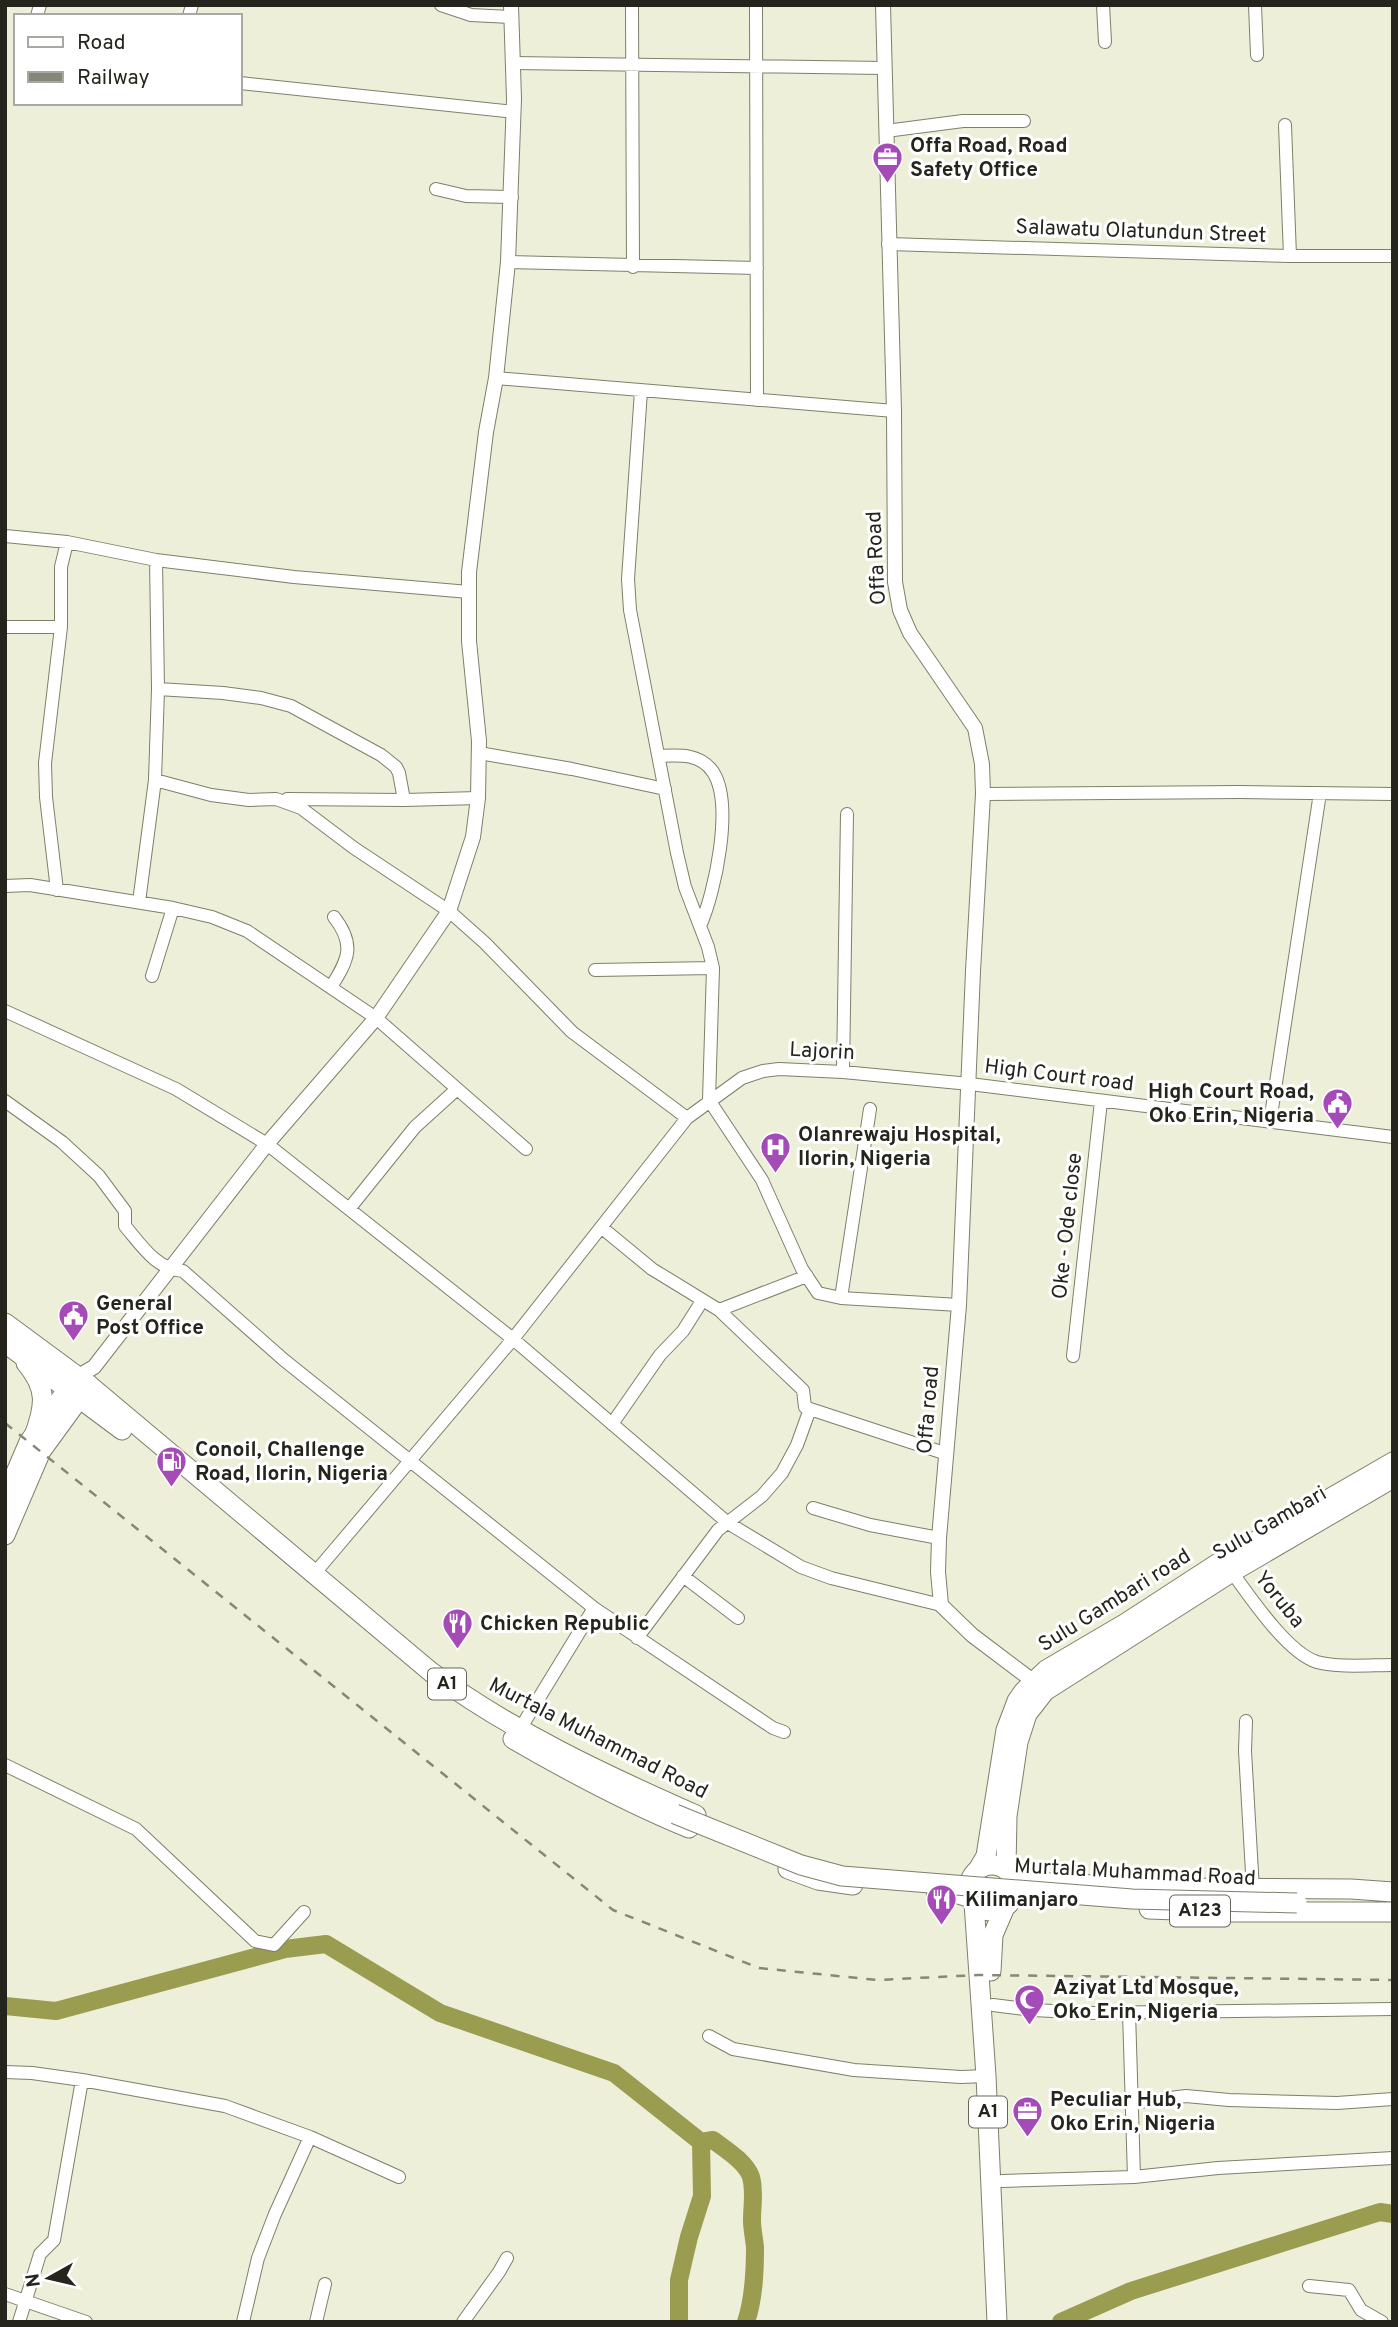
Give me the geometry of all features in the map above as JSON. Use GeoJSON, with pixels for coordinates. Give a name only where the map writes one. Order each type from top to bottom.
{"type":"FeatureCollection","features":[{"type":"Feature","properties":{"kind":"main road","name":"Murtala Muhammad Road"},"geometry":{"type":"LineString","coordinates":[[5,1323],[82,1383],[461,1695],[520,1729],[563,1760],[652,1812],[818,1880],[835,1884],[952,1892],[973,1900]]}},
{"type":"Feature","properties":{"kind":"main road","name":"Murtala Muhammad Road"},"geometry":{"type":"LineString","coordinates":[[8,1345],[82,1383],[431,1688],[485,1723],[676,1811],[779,1852],[844,1870],[1133,1893],[1297,1900],[1374,1907],[1393,1912]]}},
{"type":"Feature","properties":{"kind":"main road"},"geometry":{"type":"LineString","coordinates":[[8,1345],[35,1373],[43,1392],[42,1410],[34,1436]]}},
{"type":"Feature","properties":{"kind":"main road"},"geometry":{"type":"LineString","coordinates":[[7,1489],[34,1436],[82,1383]]}},
{"type":"Feature","properties":{"kind":"main road"},"geometry":{"type":"LineString","coordinates":[[5,1535],[41,1451],[82,1383]]}},
{"type":"Feature","properties":{"kind":"main road","name":"Sulu Gambari road"},"geometry":{"type":"LineString","coordinates":[[975,1872],[986,1856],[1010,1714],[1024,1690],[1039,1686],[1046,1670],[1227,1566],[1393,1462]]}},
{"type":"Feature","properties":{"kind":"main road","name":"Sulu Gambari"},"geometry":{"type":"LineString","coordinates":[[1227,1566],[1393,1478]]}},
{"type":"Feature","properties":{"kind":"main road"},"geometry":{"type":"LineString","coordinates":[[1008,1870],[1007,1816],[1018,1742],[1039,1686]]}},
{"type":"Feature","properties":{"kind":"main road","name":"Murtala Muhammad Road"},"geometry":{"type":"LineString","coordinates":[[563,1760],[826,1869],[951,1881],[962,1880],[975,1872]]}},
{"type":"Feature","properties":{"kind":"main road","name":"A1"},"geometry":{"type":"LineString","coordinates":[[997,2322],[986,2076],[973,1900],[969,1887],[975,1872],[990,1864],[1008,1870],[1016,1888],[993,1934],[991,1961],[1008,2322]]}},
{"type":"Feature","properties":{"kind":"main road","name":"Murtala Muhammad Road"},"geometry":{"type":"LineString","coordinates":[[1008,1870],[1023,1880],[1033,1882],[1393,1892]]}},
{"type":"Feature","properties":{"kind":"main road","name":"Murtala Muhammad Road"},"geometry":{"type":"LineString","coordinates":[[1297,1900],[1356,1898],[1393,1892]]}},
{"type":"Feature","properties":{"kind":"main road","name":"Murtala Muhammad Road"},"geometry":{"type":"LineString","coordinates":[[1007,1905],[1026,1898],[1139,1908],[1231,1912],[1393,1912]]}},
{"type":"Feature","properties":{"kind":"main road","name":"A1"},"geometry":{"type":"LineString","coordinates":[[973,1900],[989,1911],[1007,1905]]}},
{"type":"Feature","properties":{"kind":"street"},"geometry":{"type":"LineString","coordinates":[[82,1383],[267,1144],[376,1018],[449,911],[473,836],[478,798],[479,753],[469,641],[469,572],[509,262],[514,112],[511,11],[471,15],[441,5]]}},
{"type":"Feature","properties":{"kind":"street"},"geometry":{"type":"LineString","coordinates":[[632,5],[634,267]]}},
{"type":"Feature","properties":{"kind":"street"},"geometry":{"type":"LineString","coordinates":[[756,5],[757,400]]}},
{"type":"Feature","properties":{"kind":"street","name":"Offa Road"},"geometry":{"type":"LineString","coordinates":[[883,5],[894,411],[895,582],[900,610],[910,634],[975,728],[980,746],[983,794],[970,1084]]}},
{"type":"Feature","properties":{"kind":"street"},"geometry":{"type":"LineString","coordinates":[[1103,5],[1105,42]]}},
{"type":"Feature","properties":{"kind":"street"},"geometry":{"type":"LineString","coordinates":[[1255,5],[1257,55]]}},
{"type":"Feature","properties":{"kind":"street"},"geometry":{"type":"LineString","coordinates":[[513,63],[884,68]]}},
{"type":"Feature","properties":{"kind":"street"},"geometry":{"type":"LineString","coordinates":[[242,83],[514,112]]}},
{"type":"Feature","properties":{"kind":"street"},"geometry":{"type":"LineString","coordinates":[[886,131],[963,121],[1024,121]]}},
{"type":"Feature","properties":{"kind":"street"},"geometry":{"type":"LineString","coordinates":[[1285,125],[1290,256]]}},
{"type":"Feature","properties":{"kind":"street"},"geometry":{"type":"LineString","coordinates":[[436,189],[466,196],[512,197]]}},
{"type":"Feature","properties":{"kind":"street","name":"Salawatu Olatundun Street"},"geometry":{"type":"LineString","coordinates":[[888,244],[1290,256],[1393,256]]}},
{"type":"Feature","properties":{"kind":"street"},"geometry":{"type":"LineString","coordinates":[[509,262],[757,268]]}},
{"type":"Feature","properties":{"kind":"street"},"geometry":{"type":"LineString","coordinates":[[496,378],[894,411]]}},
{"type":"Feature","properties":{"kind":"street"},"geometry":{"type":"LineString","coordinates":[[641,391],[628,579],[630,610],[685,887],[713,968],[709,1100],[762,1180],[807,1276],[818,1293],[841,1298],[960,1305]]}},
{"type":"Feature","properties":{"kind":"street"},"geometry":{"type":"LineString","coordinates":[[5,536],[67,542],[156,560],[294,577],[469,592]]}},
{"type":"Feature","properties":{"kind":"street"},"geometry":{"type":"LineString","coordinates":[[57,890],[46,797],[45,763],[61,627],[61,567],[67,542]]}},
{"type":"Feature","properties":{"kind":"street"},"geometry":{"type":"LineString","coordinates":[[139,902],[155,780],[158,690],[156,560]]}},
{"type":"Feature","properties":{"kind":"street"},"geometry":{"type":"LineString","coordinates":[[5,626],[61,627]]}},
{"type":"Feature","properties":{"kind":"street"},"geometry":{"type":"LineString","coordinates":[[158,690],[223,693],[261,698],[291,706],[381,755],[396,767],[404,800]]}},
{"type":"Feature","properties":{"kind":"street"},"geometry":{"type":"LineString","coordinates":[[479,753],[665,789]]}},
{"type":"Feature","properties":{"kind":"street"},"geometry":{"type":"LineString","coordinates":[[659,756],[682,754],[704,763],[714,773],[721,802],[722,825],[716,878],[709,906],[700,926]]}},
{"type":"Feature","properties":{"kind":"street"},"geometry":{"type":"LineString","coordinates":[[155,780],[211,795],[249,800],[478,798]]}},
{"type":"Feature","properties":{"kind":"street"},"geometry":{"type":"LineString","coordinates":[[1270,1122],[1320,793]]}},
{"type":"Feature","properties":{"kind":"street"},"geometry":{"type":"LineString","coordinates":[[983,794],[1393,794]]}},
{"type":"Feature","properties":{"kind":"street"},"geometry":{"type":"LineString","coordinates":[[276,799],[302,808],[354,848],[449,911],[485,943],[572,1032],[687,1118]]}},
{"type":"Feature","properties":{"kind":"street"},"geometry":{"type":"LineString","coordinates":[[844,1072],[847,814]]}},
{"type":"Feature","properties":{"kind":"street"},"geometry":{"type":"LineString","coordinates":[[5,887],[30,886],[173,908],[212,916],[247,931],[376,1018],[526,1149]]}},
{"type":"Feature","properties":{"kind":"street"},"geometry":{"type":"LineString","coordinates":[[152,976],[173,908]]}},
{"type":"Feature","properties":{"kind":"street"},"geometry":{"type":"LineString","coordinates":[[331,987],[345,965],[348,954],[344,930],[334,917]]}},
{"type":"Feature","properties":{"kind":"street"},"geometry":{"type":"LineString","coordinates":[[595,970],[713,968]]}},
{"type":"Feature","properties":{"kind":"street"},"geometry":{"type":"LineString","coordinates":[[5,1011],[176,1089],[267,1144],[513,1339],[728,1523],[801,1567],[831,1578],[942,1605],[972,1635],[1039,1686]]}},
{"type":"Feature","properties":{"kind":"street","name":"Lajorin"},"geometry":{"type":"LineString","coordinates":[[314,1574],[513,1339],[687,1118],[709,1100],[742,1079],[763,1071],[779,1069],[970,1084]]}},
{"type":"Feature","properties":{"kind":"street","name":"High Court road"},"geometry":{"type":"LineString","coordinates":[[970,1084],[1393,1137]]}},
{"type":"Feature","properties":{"kind":"street","name":"Offa road"},"geometry":{"type":"LineString","coordinates":[[942,1605],[938,1572],[939,1538],[960,1305],[970,1084]]}},
{"type":"Feature","properties":{"kind":"street"},"geometry":{"type":"LineString","coordinates":[[349,1209],[415,1127],[457,1089]]}},
{"type":"Feature","properties":{"kind":"street"},"geometry":{"type":"LineString","coordinates":[[5,1101],[62,1142],[99,1176],[125,1210],[125,1226],[145,1250],[169,1270],[183,1271],[284,1360],[594,1608],[773,1728],[784,1732]]}},
{"type":"Feature","properties":{"kind":"street","name":"Oke - Ode close"},"geometry":{"type":"LineString","coordinates":[[1073,1356],[1101,1101]]}},
{"type":"Feature","properties":{"kind":"street"},"geometry":{"type":"LineString","coordinates":[[841,1298],[870,1109]]}},
{"type":"Feature","properties":{"kind":"street"},"geometry":{"type":"LineString","coordinates":[[601,1227],[644,1263],[719,1310],[803,1390],[805,1407],[947,1454]]}},
{"type":"Feature","properties":{"kind":"street"},"geometry":{"type":"LineString","coordinates":[[719,1310],[807,1276]]}},
{"type":"Feature","properties":{"kind":"street"},"geometry":{"type":"LineString","coordinates":[[612,1424],[660,1355],[683,1331],[702,1301]]}},
{"type":"Feature","properties":{"kind":"street"},"geometry":{"type":"LineString","coordinates":[[637,1638],[718,1530],[762,1496],[782,1473],[797,1445],[810,1409]]}},
{"type":"Feature","properties":{"kind":"street"},"geometry":{"type":"LineString","coordinates":[[813,1508],[870,1525],[939,1538]]}},
{"type":"Feature","properties":{"kind":"street","name":"Yoruba"},"geometry":{"type":"LineString","coordinates":[[1227,1566],[1289,1645],[1304,1656],[1317,1662],[1393,1665]]}},
{"type":"Feature","properties":{"kind":"street"},"geometry":{"type":"LineString","coordinates":[[683,1576],[738,1618]]}},
{"type":"Feature","properties":{"kind":"street"},"geometry":{"type":"LineString","coordinates":[[520,1729],[594,1608]]}},
{"type":"Feature","properties":{"kind":"street"},"geometry":{"type":"LineString","coordinates":[[1246,1721],[1245,1751],[1253,1890]]}},
{"type":"Feature","properties":{"kind":"street"},"geometry":{"type":"LineString","coordinates":[[5,1765],[136,1829],[255,1941],[274,1945],[304,1912]]}},
{"type":"Feature","properties":{"kind":"street"},"geometry":{"type":"LineString","coordinates":[[993,2005],[1057,2012],[1393,2009]]}},
{"type":"Feature","properties":{"kind":"street"},"geometry":{"type":"LineString","coordinates":[[1129,2012],[1134,2177]]}},
{"type":"Feature","properties":{"kind":"street"},"geometry":{"type":"LineString","coordinates":[[709,2036],[733,2049],[854,2070],[961,2077],[986,2076]]}},
{"type":"Feature","properties":{"kind":"street"},"geometry":{"type":"LineString","coordinates":[[5,2072],[82,2080],[225,2106],[310,2137],[400,2177]]}},
{"type":"Feature","properties":{"kind":"street"},"geometry":{"type":"LineString","coordinates":[[19,2322],[40,2254],[54,2240],[82,2080]]}},
{"type":"Feature","properties":{"kind":"street"},"geometry":{"type":"LineString","coordinates":[[1131,2103],[1186,2096],[1229,2100],[1323,2102],[1393,2099]]}},
{"type":"Feature","properties":{"kind":"street"},"geometry":{"type":"LineString","coordinates":[[243,2322],[258,2258],[310,2137]]}},
{"type":"Feature","properties":{"kind":"street"},"geometry":{"type":"LineString","coordinates":[[1002,2181],[1134,2177],[1218,2168],[1393,2158]]}},
{"type":"Feature","properties":{"kind":"street"},"geometry":{"type":"LineString","coordinates":[[463,2322],[507,2258]]}},
{"type":"Feature","properties":{"kind":"street"},"geometry":{"type":"LineString","coordinates":[[316,2322],[325,2284]]}},
{"type":"Feature","properties":{"kind":"street"},"geometry":{"type":"LineString","coordinates":[[1309,2286],[1349,2290],[1361,2310],[1382,2322]]}},
{"type":"Feature","properties":{"kind":"street"},"geometry":{"type":"LineString","coordinates":[[5,2294],[86,2322]]}},
{"type":"Feature","properties":{"kind":"waterway"},"geometry":{"type":"LineString","coordinates":[[5,2006],[56,2011],[285,1949],[326,1944],[440,2013],[614,2073],[701,2142],[713,2140],[735,2156],[748,2171],[753,2188],[754,2275],[746,2322]]}},
{"type":"Feature","properties":{"kind":"waterway"},"geometry":{"type":"LineString","coordinates":[[679,2322],[679,2280],[702,2196],[701,2142]]}},
{"type":"Feature","properties":{"kind":"waterway"},"geometry":{"type":"LineString","coordinates":[[1061,2322],[1131,2291],[1380,2212],[1393,2214]]}},
{"type":"Feature","properties":{"kind":"railway"},"geometry":{"type":"LineString","coordinates":[[5,1423],[613,1910],[759,1968],[877,1980],[978,1975],[1393,1980]]}},
{"type":"Feature","properties":{"kind":"place","name":"Offa Road, Road Safety Office"},"geometry":{"type":"Point","coordinates":[887,185]}},
{"type":"Feature","properties":{"kind":"place","name":"High Court Road, Oko Erin, Nigeria"},"geometry":{"type":"Point","coordinates":[1337,1131]}},
{"type":"Feature","properties":{"kind":"place","name":"Olanrewaju Hospital, Ilorin, Nigeria"},"geometry":{"type":"Point","coordinates":[775,1174]}},
{"type":"Feature","properties":{"kind":"place","name":"General Post Office"},"geometry":{"type":"Point","coordinates":[73,1343]}},
{"type":"Feature","properties":{"kind":"place","name":"Conoil, Challenge Road, Ilorin, Nigeria"},"geometry":{"type":"Point","coordinates":[172,1489]}},
{"type":"Feature","properties":{"kind":"place","name":"Chicken Republic"},"geometry":{"type":"Point","coordinates":[457,1651]}},
{"type":"Feature","properties":{"kind":"place","name":"Kilimanjaro"},"geometry":{"type":"Point","coordinates":[942,1927]}},
{"type":"Feature","properties":{"kind":"place","name":"Aziyat Ltd Mosque, Oko Erin, Nigeria"},"geometry":{"type":"Point","coordinates":[1030,2027]}},
{"type":"Feature","properties":{"kind":"place","name":"Peculiar Hub, Oko Erin, Nigeria"},"geometry":{"type":"Point","coordinates":[1027,2139]}}]}
